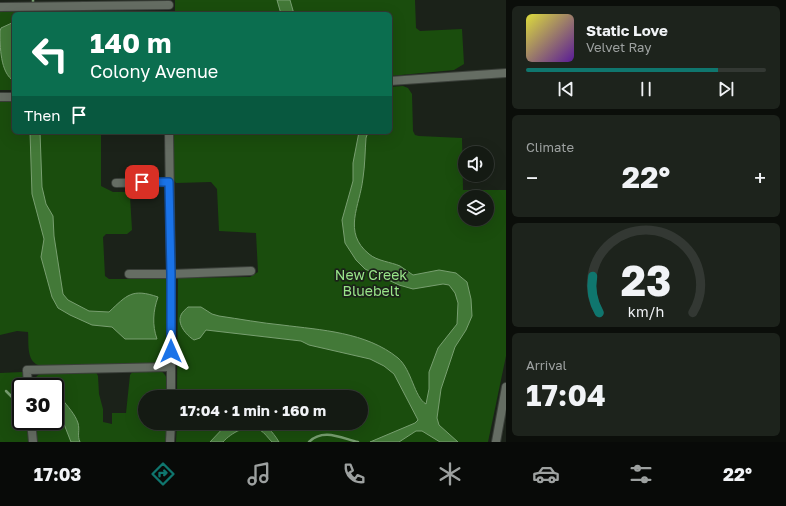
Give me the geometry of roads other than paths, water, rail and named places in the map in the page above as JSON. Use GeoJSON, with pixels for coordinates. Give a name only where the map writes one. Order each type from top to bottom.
{"type":"FeatureCollection","features":[{"type":"Feature","properties":{"kind":"street"},"geometry":{"type":"LineString","coordinates":[[4,7],[169,2]]}},
{"type":"Feature","properties":{"kind":"street"},"geometry":{"type":"LineString","coordinates":[[392,81],[506,73]]}},
{"type":"Feature","properties":{"kind":"street"},"geometry":{"type":"LineString","coordinates":[[0,97],[12,97]]}},
{"type":"Feature","properties":{"kind":"street"},"geometry":{"type":"LineString","coordinates":[[169,134],[171,390]]}},
{"type":"Feature","properties":{"kind":"street"},"geometry":{"type":"LineString","coordinates":[[116,183],[169,182]]}},
{"type":"Feature","properties":{"kind":"street"},"geometry":{"type":"LineString","coordinates":[[129,274],[251,271]]}},
{"type":"Feature","properties":{"kind":"street"},"geometry":{"type":"LineString","coordinates":[[27,378],[27,370],[171,367]]}},
{"type":"Feature","properties":{"kind":"street"},"geometry":{"type":"LineString","coordinates":[[496,442],[506,387]]}},
{"type":"Feature","properties":{"kind":"street"},"geometry":{"type":"LineString","coordinates":[[32,430],[33,442]]}},
{"type":"Feature","properties":{"kind":"street"},"geometry":{"type":"LineString","coordinates":[[170,430],[170,442]]}},
{"type":"Feature","properties":{"kind":"waterway"},"geometry":{"type":"LineString","coordinates":[[33,0],[33,12]]}},
{"type":"Feature","properties":{"kind":"waterway"},"geometry":{"type":"LineString","coordinates":[[6,391],[12,397]]}},
{"type":"Feature","properties":{"kind":"waterway"},"geometry":{"type":"LineString","coordinates":[[309,442],[314,438],[326,435],[332,435],[358,442]]}},
{"type":"Feature","properties":{"kind":"park label","name":"New Creek Bluebelt"},"geometry":{"type":"Point","coordinates":[371,282]}}]}
